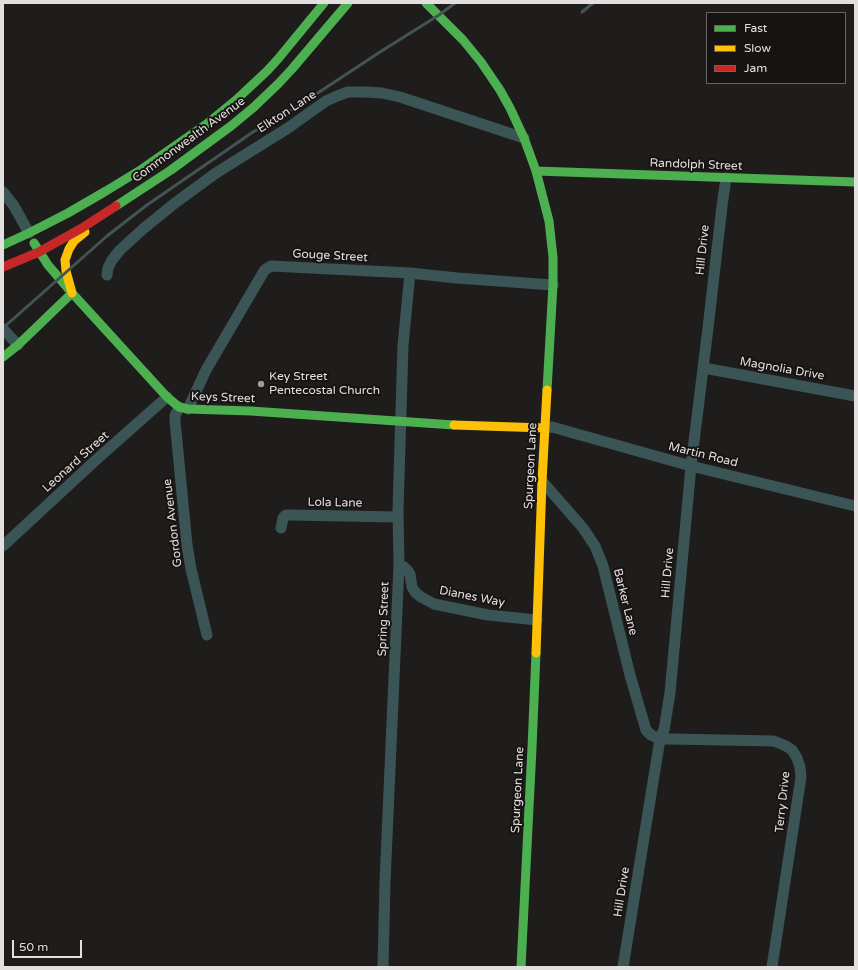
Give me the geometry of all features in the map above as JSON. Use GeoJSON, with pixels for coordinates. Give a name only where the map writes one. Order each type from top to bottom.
{"type":"FeatureCollection","features":[{"type":"Feature","properties":{"kind":"main road","name":"Commonwealth Avenue"},"geometry":{"type":"LineString","coordinates":[[3,245],[68,213],[106,191],[142,169],[208,123],[236,100],[267,71],[324,3]]}},
{"type":"Feature","properties":{"kind":"main road","name":"Commonwealth Avenue"},"geometry":{"type":"LineString","coordinates":[[3,267],[39,252],[82,228],[172,170],[231,126],[279,83],[348,3]]}},
{"type":"Feature","properties":{"kind":"main road","name":"Spurgeon Lane"},"geometry":{"type":"LineString","coordinates":[[426,3],[463,40],[500,90],[524,138],[536,171],[550,221],[553,257],[553,285],[542,481],[532,748],[521,967]]}},
{"type":"Feature","properties":{"kind":"main road"},"geometry":{"type":"LineString","coordinates":[[267,71],[279,83]]}},
{"type":"Feature","properties":{"kind":"main road"},"geometry":{"type":"LineString","coordinates":[[142,169],[152,183]]}},
{"type":"Feature","properties":{"kind":"main road","name":"Randolph Street"},"geometry":{"type":"LineString","coordinates":[[536,171],[855,182]]}},
{"type":"Feature","properties":{"kind":"main road"},"geometry":{"type":"LineString","coordinates":[[3,357],[18,345],[72,293],[65,265],[67,253],[74,241],[104,214]]}},
{"type":"Feature","properties":{"kind":"main road","name":"Keys Street"},"geometry":{"type":"LineString","coordinates":[[29,233],[48,265],[72,293],[167,397],[184,408],[475,426],[545,428]]}},
{"type":"Feature","properties":{"kind":"street","name":"Elkton Lane"},"geometry":{"type":"LineString","coordinates":[[107,275],[108,268],[112,260],[120,250],[175,202],[216,173],[288,128],[326,101],[348,92],[382,93],[400,97],[524,138]]}},
{"type":"Feature","properties":{"kind":"street","name":"Hill Drive"},"geometry":{"type":"LineString","coordinates":[[623,967],[660,739],[664,730],[670,693],[691,466],[726,178]]}},
{"type":"Feature","properties":{"kind":"street"},"geometry":{"type":"LineString","coordinates":[[3,192],[14,206],[29,233]]}},
{"type":"Feature","properties":{"kind":"street","name":"Gouge Street"},"geometry":{"type":"LineString","coordinates":[[184,408],[266,269],[271,266],[410,273],[553,285]]}},
{"type":"Feature","properties":{"kind":"street","name":"Spring Street"},"geometry":{"type":"LineString","coordinates":[[383,967],[385,882],[399,565],[398,517],[401,421],[404,345],[410,273]]}},
{"type":"Feature","properties":{"kind":"street"},"geometry":{"type":"LineString","coordinates":[[3,329],[18,345]]}},
{"type":"Feature","properties":{"kind":"street","name":"Magnolia Drive"},"geometry":{"type":"LineString","coordinates":[[704,368],[855,396]]}},
{"type":"Feature","properties":{"kind":"street","name":"Leonard Street"},"geometry":{"type":"LineString","coordinates":[[3,546],[167,397]]}},
{"type":"Feature","properties":{"kind":"street","name":"Gordon Avenue"},"geometry":{"type":"LineString","coordinates":[[184,408],[175,416],[175,421],[187,545],[191,569],[207,634]]}},
{"type":"Feature","properties":{"kind":"street","name":"Martin Road"},"geometry":{"type":"LineString","coordinates":[[545,428],[552,427],[691,466],[855,506]]}},
{"type":"Feature","properties":{"kind":"street","name":"Barker Lane"},"geometry":{"type":"LineString","coordinates":[[542,481],[583,528],[595,546],[602,566],[630,675],[646,730],[651,735],[660,739]]}},
{"type":"Feature","properties":{"kind":"street","name":"Lola Lane"},"geometry":{"type":"LineString","coordinates":[[281,528],[283,518],[286,515],[398,517]]}},
{"type":"Feature","properties":{"kind":"street","name":"Dianes Way"},"geometry":{"type":"LineString","coordinates":[[399,565],[404,567],[410,574],[412,587],[415,592],[434,604],[488,615],[536,620]]}},
{"type":"Feature","properties":{"kind":"street","name":"Terry Drive"},"geometry":{"type":"LineString","coordinates":[[660,739],[774,741],[792,750],[797,758],[801,777],[772,967]]}},
{"type":"Feature","properties":{"kind":"railway"},"geometry":{"type":"LineString","coordinates":[[3,328],[107,236],[147,205],[253,132],[298,106],[439,15],[455,3]]}},
{"type":"Feature","properties":{"kind":"railway"},"geometry":{"type":"LineString","coordinates":[[582,12],[593,3]]}},
{"type":"Feature","properties":{"kind":"traffic: fast"},"geometry":{"type":"LineString","coordinates":[[3,245],[68,213],[106,191],[142,169],[208,123],[236,100],[267,71],[324,3]]}},
{"type":"Feature","properties":{"kind":"traffic: fast"},"geometry":{"type":"LineString","coordinates":[[116,206],[171,170],[231,126],[254,107],[292,69],[348,3]]}},
{"type":"Feature","properties":{"kind":"traffic: fast"},"geometry":{"type":"LineString","coordinates":[[426,3],[463,40],[481,62],[500,90],[524,138],[536,171],[549,221],[553,257],[553,285],[547,390]]}},
{"type":"Feature","properties":{"kind":"traffic: fast"},"geometry":{"type":"LineString","coordinates":[[536,171],[855,182]]}},
{"type":"Feature","properties":{"kind":"traffic: fast"},"geometry":{"type":"LineString","coordinates":[[34,243],[48,265],[72,293],[167,397],[179,407],[188,409],[251,411],[454,425]]}},
{"type":"Feature","properties":{"kind":"traffic: fast"},"geometry":{"type":"LineString","coordinates":[[3,357],[18,345],[72,293]]}},
{"type":"Feature","properties":{"kind":"traffic: fast"},"geometry":{"type":"LineString","coordinates":[[521,967],[536,653]]}},
{"type":"Feature","properties":{"kind":"traffic: slow"},"geometry":{"type":"LineString","coordinates":[[72,293],[66,271],[65,260],[74,241],[85,232]]}},
{"type":"Feature","properties":{"kind":"traffic: slow"},"geometry":{"type":"LineString","coordinates":[[536,653],[547,390]]}},
{"type":"Feature","properties":{"kind":"traffic: slow"},"geometry":{"type":"LineString","coordinates":[[454,425],[545,428]]}},
{"type":"Feature","properties":{"kind":"traffic: jam"},"geometry":{"type":"LineString","coordinates":[[3,267],[39,252],[82,228],[116,206]]}},
{"type":"Feature","properties":{"kind":"place","name":"Key Street Pentecostal Church"},"geometry":{"type":"Point","coordinates":[261,384]}}]}
